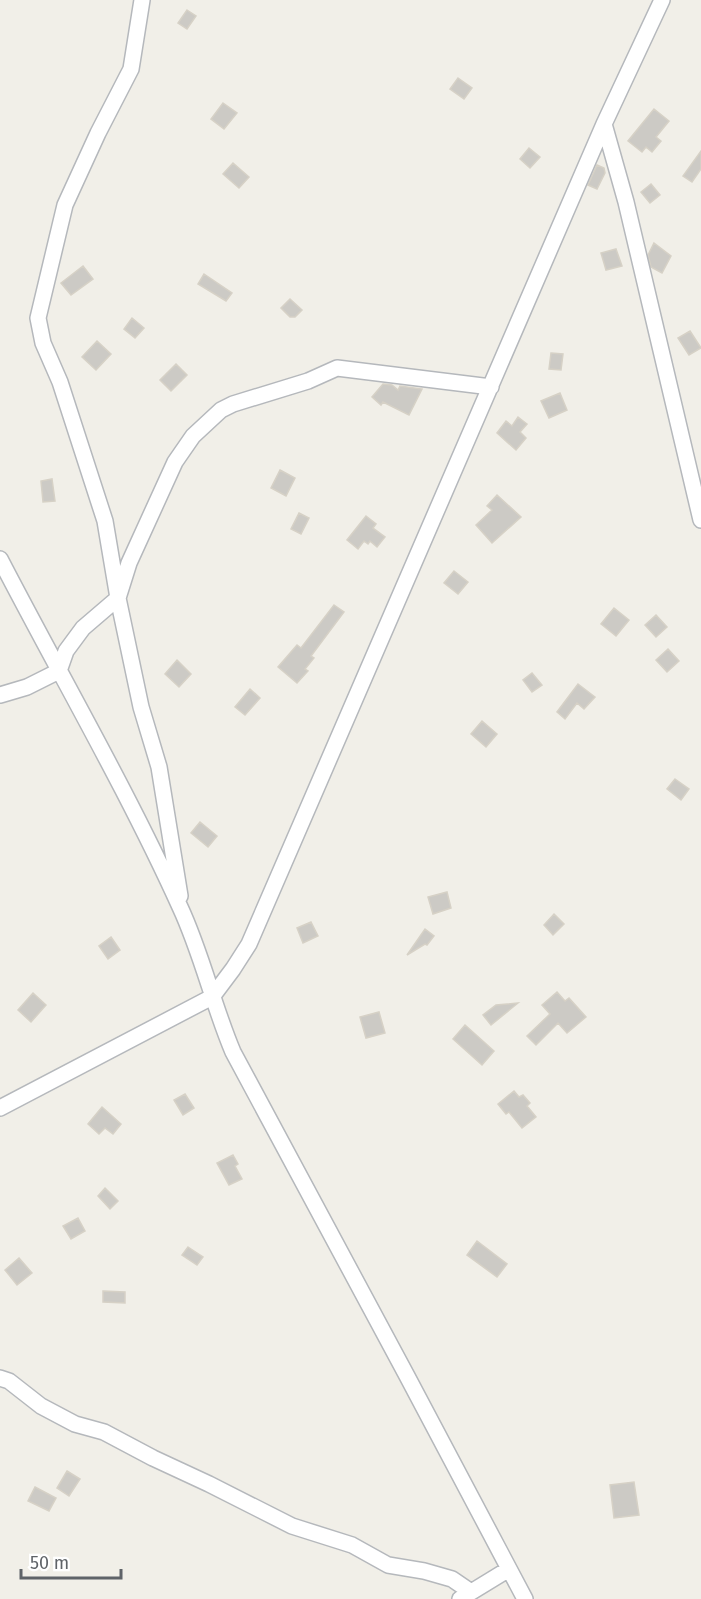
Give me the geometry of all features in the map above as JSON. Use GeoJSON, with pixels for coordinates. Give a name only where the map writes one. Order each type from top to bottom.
{"type":"FeatureCollection","features":[{"type":"Feature","properties":{"kind":"street"},"geometry":{"type":"LineString","coordinates":[[142,0],[131,69],[64,205],[38,318],[43,343],[64,393],[105,521],[118,598],[141,707],[159,767],[181,908]]}},
{"type":"Feature","properties":{"kind":"street"},"geometry":{"type":"LineString","coordinates":[[0,1108],[212,997],[233,969],[261,921],[604,124],[662,0]]}},
{"type":"Feature","properties":{"kind":"street"},"geometry":{"type":"LineString","coordinates":[[604,124],[626,201],[701,520]]}},
{"type":"Feature","properties":{"kind":"street"},"geometry":{"type":"LineString","coordinates":[[0,695],[27,687],[59,671],[66,651],[83,628],[118,598],[129,563],[175,462],[193,436],[221,410],[233,404],[308,381],[337,368],[491,387]]}},
{"type":"Feature","properties":{"kind":"street"},"geometry":{"type":"LineString","coordinates":[[0,559],[122,788],[181,908],[233,1052],[525,1599]]}},
{"type":"Feature","properties":{"kind":"street"},"geometry":{"type":"LineString","coordinates":[[0,1378],[9,1381],[41,1406],[75,1424],[104,1432],[292,1526],[352,1545],[388,1565],[424,1571],[452,1579],[465,1595],[508,1569]]}},
{"type":"Feature","properties":{"kind":"building"},"geometry":{"type":"Polygon","coordinates":[[[187,10],[196,16],[187,29],[178,23],[187,10]]]}},
{"type":"Feature","properties":{"kind":"building"},"geometry":{"type":"Polygon","coordinates":[[[458,78],[472,88],[464,99],[450,89],[458,78]]]}},
{"type":"Feature","properties":{"kind":"building"},"geometry":{"type":"Polygon","coordinates":[[[223,103],[237,113],[224,129],[211,119],[223,103]]]}},
{"type":"Feature","properties":{"kind":"building"},"geometry":{"type":"Polygon","coordinates":[[[654,109],[669,121],[656,137],[661,141],[652,152],[646,147],[642,152],[628,141],[654,109]]]}},
{"type":"Feature","properties":{"kind":"building"},"geometry":{"type":"Polygon","coordinates":[[[529,148],[540,157],[530,168],[520,159],[529,148]]]}},
{"type":"Feature","properties":{"kind":"building"},"geometry":{"type":"Polygon","coordinates":[[[701,151],[701,169],[692,182],[683,176],[701,151]]]}},
{"type":"Feature","properties":{"kind":"building"},"geometry":{"type":"Polygon","coordinates":[[[233,163],[249,177],[239,188],[223,174],[233,163]]]}},
{"type":"Feature","properties":{"kind":"building"},"geometry":{"type":"Polygon","coordinates":[[[597,165],[604,168],[605,173],[597,189],[588,185],[597,165]]]}},
{"type":"Feature","properties":{"kind":"building"},"geometry":{"type":"Polygon","coordinates":[[[651,184],[660,195],[650,203],[641,192],[651,184]]]}},
{"type":"Feature","properties":{"kind":"building"},"geometry":{"type":"Polygon","coordinates":[[[654,243],[671,256],[662,273],[651,267],[648,255],[654,243]]]}},
{"type":"Feature","properties":{"kind":"building"},"geometry":{"type":"Polygon","coordinates":[[[616,249],[622,266],[606,270],[601,253],[616,249]]]}},
{"type":"Feature","properties":{"kind":"building"},"geometry":{"type":"Polygon","coordinates":[[[83,266],[93,279],[71,295],[61,283],[83,266]]]}},
{"type":"Feature","properties":{"kind":"building"},"geometry":{"type":"Polygon","coordinates":[[[204,274],[232,293],[226,301],[198,284],[204,274]]]}},
{"type":"Feature","properties":{"kind":"building"},"geometry":{"type":"Polygon","coordinates":[[[290,299],[302,310],[295,317],[290,317],[281,308],[290,299]]]}},
{"type":"Feature","properties":{"kind":"building"},"geometry":{"type":"Polygon","coordinates":[[[132,318],[144,328],[135,338],[124,329],[132,318]]]}},
{"type":"Feature","properties":{"kind":"building"},"geometry":{"type":"Polygon","coordinates":[[[690,331],[701,348],[689,355],[678,338],[690,331]]]}},
{"type":"Feature","properties":{"kind":"building"},"geometry":{"type":"Polygon","coordinates":[[[97,341],[111,354],[96,370],[82,357],[97,341]]]}},
{"type":"Feature","properties":{"kind":"building"},"geometry":{"type":"Polygon","coordinates":[[[551,353],[563,354],[561,370],[549,369],[551,353]]]}},
{"type":"Feature","properties":{"kind":"building"},"geometry":{"type":"Polygon","coordinates":[[[176,364],[187,375],[171,391],[160,380],[176,364]]]}},
{"type":"Feature","properties":{"kind":"building"},"geometry":{"type":"Polygon","coordinates":[[[383,384],[392,385],[398,390],[400,386],[422,389],[409,415],[383,402],[381,405],[372,397],[383,384]]]}},
{"type":"Feature","properties":{"kind":"building"},"geometry":{"type":"Polygon","coordinates":[[[560,393],[567,410],[549,418],[541,401],[560,393]]]}},
{"type":"Feature","properties":{"kind":"building"},"geometry":{"type":"Polygon","coordinates":[[[518,417],[527,424],[520,432],[526,438],[516,450],[497,433],[506,421],[512,426],[518,417]]]}},
{"type":"Feature","properties":{"kind":"building"},"geometry":{"type":"Polygon","coordinates":[[[280,470],[295,478],[286,496],[271,488],[280,470]]]}},
{"type":"Feature","properties":{"kind":"building"},"geometry":{"type":"Polygon","coordinates":[[[52,479],[55,501],[43,502],[41,481],[52,479]]]}},
{"type":"Feature","properties":{"kind":"building"},"geometry":{"type":"Polygon","coordinates":[[[497,495],[521,517],[492,543],[476,525],[492,510],[487,506],[497,495]]]}},
{"type":"Feature","properties":{"kind":"building"},"geometry":{"type":"Polygon","coordinates":[[[299,513],[309,518],[301,534],[291,529],[299,513]]]}},
{"type":"Feature","properties":{"kind":"building"},"geometry":{"type":"Polygon","coordinates":[[[366,516],[376,524],[373,528],[385,537],[377,547],[370,541],[368,544],[364,541],[358,549],[347,540],[366,516]]]}},
{"type":"Feature","properties":{"kind":"building"},"geometry":{"type":"Polygon","coordinates":[[[454,571],[468,582],[458,594],[444,583],[454,571]]]}},
{"type":"Feature","properties":{"kind":"building"},"geometry":{"type":"Polygon","coordinates":[[[334,605],[344,612],[311,656],[314,658],[305,669],[308,671],[297,683],[278,667],[297,645],[301,648],[334,605]]]}},
{"type":"Feature","properties":{"kind":"building"},"geometry":{"type":"Polygon","coordinates":[[[614,608],[629,620],[616,636],[601,624],[614,608]]]}},
{"type":"Feature","properties":{"kind":"building"},"geometry":{"type":"Polygon","coordinates":[[[656,615],[667,627],[656,637],[645,625],[656,615]]]}},
{"type":"Feature","properties":{"kind":"building"},"geometry":{"type":"Polygon","coordinates":[[[668,649],[679,661],[667,672],[656,660],[668,649]]]}},
{"type":"Feature","properties":{"kind":"building"},"geometry":{"type":"Polygon","coordinates":[[[177,660],[191,674],[179,687],[165,674],[177,660]]]}},
{"type":"Feature","properties":{"kind":"building"},"geometry":{"type":"Polygon","coordinates":[[[532,673],[542,685],[532,692],[523,680],[532,673]]]}},
{"type":"Feature","properties":{"kind":"building"},"geometry":{"type":"Polygon","coordinates":[[[578,684],[595,697],[584,709],[577,703],[565,719],[557,712],[578,684]]]}},
{"type":"Feature","properties":{"kind":"building"},"geometry":{"type":"Polygon","coordinates":[[[250,689],[260,698],[245,715],[235,707],[250,689]]]}},
{"type":"Feature","properties":{"kind":"building"},"geometry":{"type":"Polygon","coordinates":[[[482,721],[497,734],[486,747],[471,734],[482,721]]]}},
{"type":"Feature","properties":{"kind":"building"},"geometry":{"type":"Polygon","coordinates":[[[675,779],[689,789],[681,800],[667,789],[675,779]]]}},
{"type":"Feature","properties":{"kind":"building"},"geometry":{"type":"Polygon","coordinates":[[[200,822],[217,836],[208,847],[191,833],[200,822]]]}},
{"type":"Feature","properties":{"kind":"building"},"geometry":{"type":"Polygon","coordinates":[[[447,892],[451,908],[433,914],[428,897],[447,892]]]}},
{"type":"Feature","properties":{"kind":"building"},"geometry":{"type":"Polygon","coordinates":[[[554,914],[564,924],[553,935],[544,925],[554,914]]]}},
{"type":"Feature","properties":{"kind":"building"},"geometry":{"type":"Polygon","coordinates":[[[311,922],[318,936],[303,943],[297,928],[311,922]]]}},
{"type":"Feature","properties":{"kind":"building"},"geometry":{"type":"Polygon","coordinates":[[[425,929],[434,936],[427,945],[407,955],[425,929]]]}},
{"type":"Feature","properties":{"kind":"building"},"geometry":{"type":"Polygon","coordinates":[[[111,937],[120,950],[108,959],[99,946],[111,937]]]}},
{"type":"Feature","properties":{"kind":"building"},"geometry":{"type":"Polygon","coordinates":[[[557,992],[565,1001],[569,998],[586,1017],[567,1033],[558,1023],[536,1045],[527,1036],[550,1014],[542,1005],[557,992]]]}},
{"type":"Feature","properties":{"kind":"building"},"geometry":{"type":"Polygon","coordinates":[[[33,993],[46,1005],[31,1022],[18,1010],[33,993]]]}},
{"type":"Feature","properties":{"kind":"building"},"geometry":{"type":"Polygon","coordinates":[[[518,1003],[491,1025],[483,1015],[496,1005],[518,1003]]]}},
{"type":"Feature","properties":{"kind":"building"},"geometry":{"type":"Polygon","coordinates":[[[379,1012],[385,1033],[366,1038],[360,1017],[379,1012]]]}},
{"type":"Feature","properties":{"kind":"building"},"geometry":{"type":"Polygon","coordinates":[[[465,1025],[494,1051],[482,1065],[453,1039],[465,1025]]]}},
{"type":"Feature","properties":{"kind":"building"},"geometry":{"type":"Polygon","coordinates":[[[514,1091],[519,1097],[523,1095],[530,1103],[527,1106],[536,1117],[522,1128],[509,1112],[506,1114],[498,1104],[514,1091]]]}},
{"type":"Feature","properties":{"kind":"building"},"geometry":{"type":"Polygon","coordinates":[[[185,1094],[194,1108],[183,1115],[174,1100],[185,1094]]]}},
{"type":"Feature","properties":{"kind":"building"},"geometry":{"type":"Polygon","coordinates":[[[102,1107],[121,1124],[113,1134],[105,1128],[99,1134],[88,1124],[102,1107]]]}},
{"type":"Feature","properties":{"kind":"building"},"geometry":{"type":"Polygon","coordinates":[[[233,1155],[238,1164],[235,1166],[242,1179],[229,1185],[217,1163],[233,1155]]]}},
{"type":"Feature","properties":{"kind":"building"},"geometry":{"type":"Polygon","coordinates":[[[105,1188],[118,1201],[110,1209],[98,1196],[105,1188]]]}},
{"type":"Feature","properties":{"kind":"building"},"geometry":{"type":"Polygon","coordinates":[[[78,1218],[85,1231],[71,1239],[63,1226],[78,1218]]]}},
{"type":"Feature","properties":{"kind":"building"},"geometry":{"type":"Polygon","coordinates":[[[477,1241],[507,1264],[497,1277],[467,1255],[477,1241]]]}},
{"type":"Feature","properties":{"kind":"building"},"geometry":{"type":"Polygon","coordinates":[[[188,1247],[203,1257],[197,1265],[182,1255],[188,1247]]]}},
{"type":"Feature","properties":{"kind":"building"},"geometry":{"type":"Polygon","coordinates":[[[19,1258],[32,1273],[17,1285],[5,1270],[19,1258]]]}},
{"type":"Feature","properties":{"kind":"building"},"geometry":{"type":"Polygon","coordinates":[[[103,1291],[125,1292],[125,1303],[103,1302],[103,1291]]]}},
{"type":"Feature","properties":{"kind":"building"},"geometry":{"type":"Polygon","coordinates":[[[67,1471],[80,1479],[69,1496],[57,1488],[67,1471]]]}},
{"type":"Feature","properties":{"kind":"building"},"geometry":{"type":"Polygon","coordinates":[[[634,1482],[639,1515],[614,1518],[610,1485],[634,1482]]]}},
{"type":"Feature","properties":{"kind":"building"},"geometry":{"type":"Polygon","coordinates":[[[35,1487],[56,1498],[49,1511],[28,1501],[35,1487]]]}}]}
